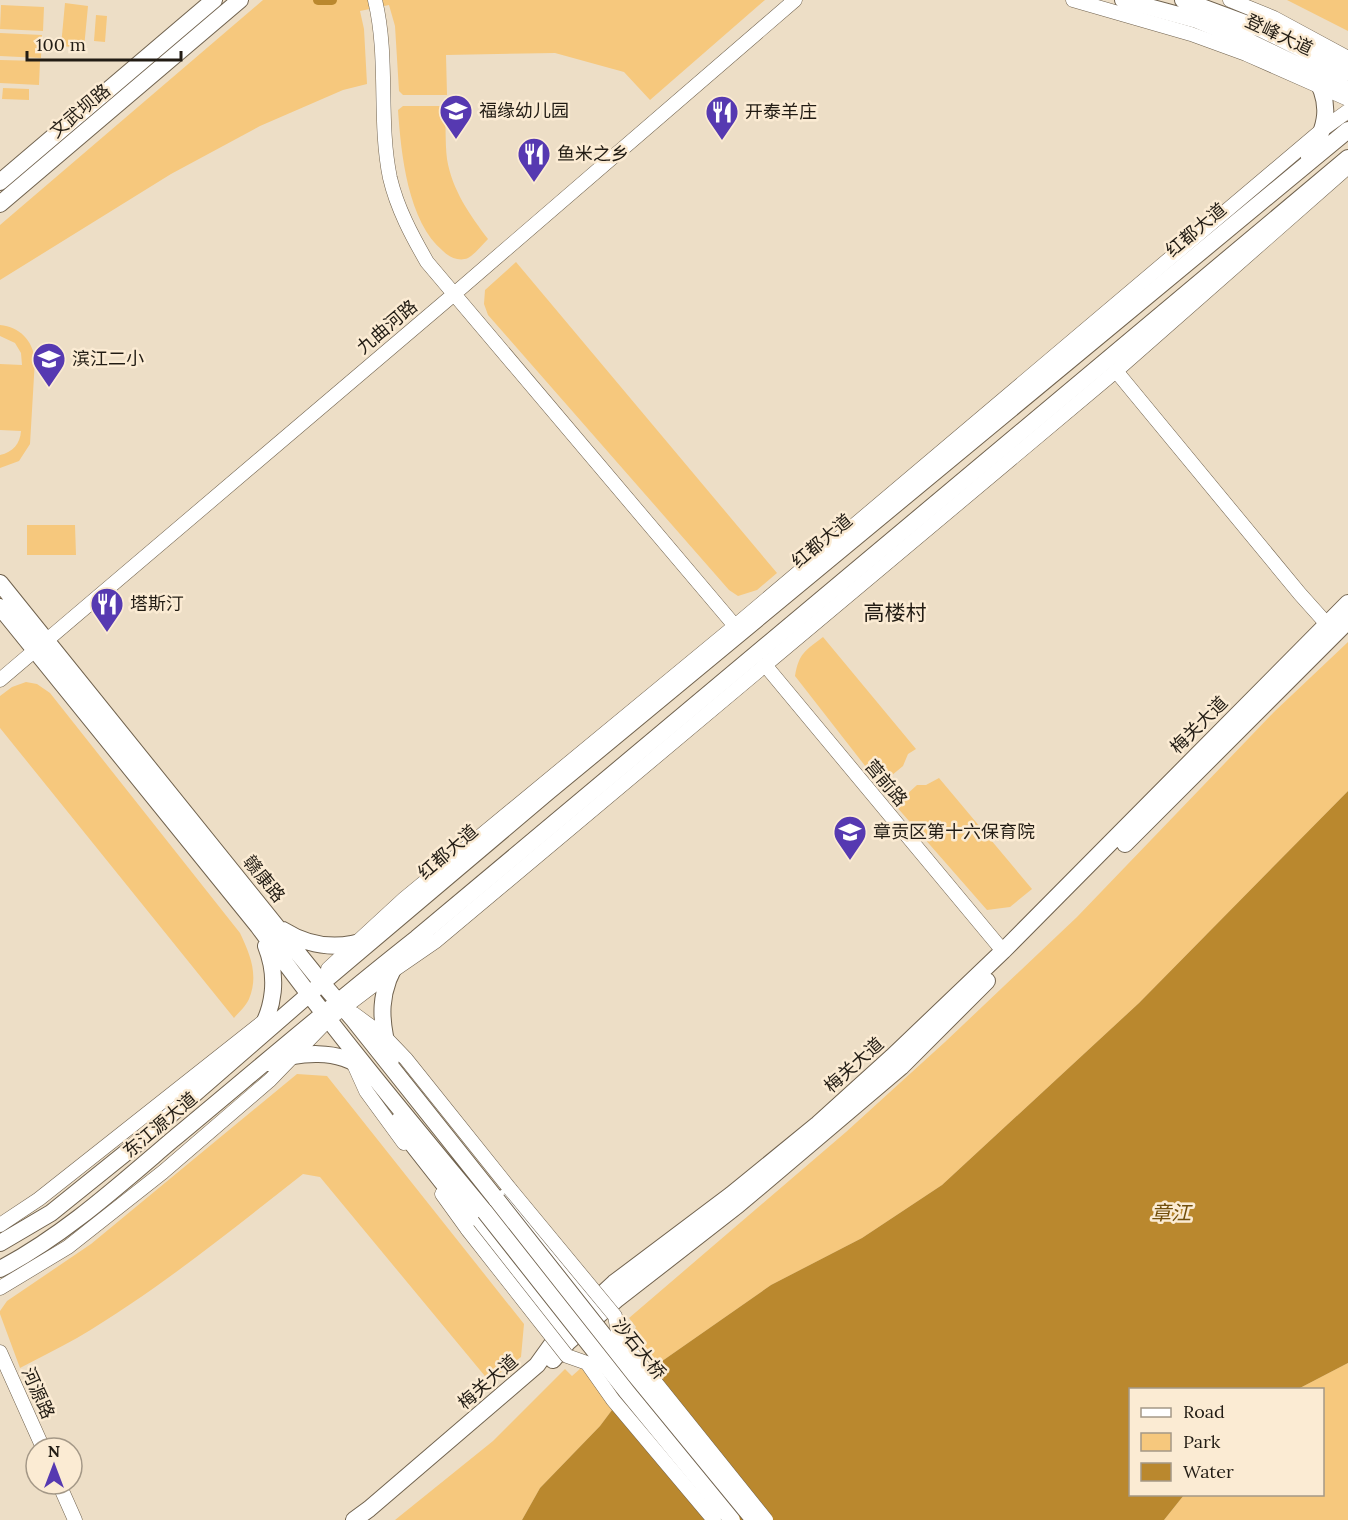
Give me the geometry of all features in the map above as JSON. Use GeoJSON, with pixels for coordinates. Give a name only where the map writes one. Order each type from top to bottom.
{"type":"FeatureCollection","features":[{"type":"Feature","properties":{"kind":"main road","name":"文武坝路"},"geometry":{"type":"LineString","coordinates":[[0,182],[214,0]]}},
{"type":"Feature","properties":{"kind":"main road","name":"文武坝路"},"geometry":{"type":"LineString","coordinates":[[0,204],[240,0]]}},
{"type":"Feature","properties":{"kind":"main road","name":"登峰大道"},"geometry":{"type":"LineString","coordinates":[[1123,0],[1197,20],[1252,43],[1315,64],[1348,72]]}},
{"type":"Feature","properties":{"kind":"main road","name":"登峰大道"},"geometry":{"type":"LineString","coordinates":[[1183,0],[1261,29],[1315,64],[1348,89]]}},
{"type":"Feature","properties":{"kind":"main road"},"geometry":{"type":"LineString","coordinates":[[1304,166],[1319,140],[1326,112],[1315,64],[1348,58]]}},
{"type":"Feature","properties":{"kind":"main road","name":"红都大道"},"geometry":{"type":"LineString","coordinates":[[313,986],[396,922],[548,792],[1348,130]]}},
{"type":"Feature","properties":{"kind":"main road"},"geometry":{"type":"LineString","coordinates":[[342,1005],[417,938],[1348,158]]}},
{"type":"Feature","properties":{"kind":"main road"},"geometry":{"type":"LineString","coordinates":[[1332,173],[1348,167]]}},
{"type":"Feature","properties":{"kind":"main road","name":"赣康路"},"geometry":{"type":"LineString","coordinates":[[0,583],[40,646],[258,926],[313,986],[342,1005],[393,1070],[491,1206]]}},
{"type":"Feature","properties":{"kind":"main road","name":"梅关大道"},"geometry":{"type":"LineString","coordinates":[[354,1520],[537,1365],[596,1309],[747,1198],[901,1067],[1331,629],[1348,603]]}},
{"type":"Feature","properties":{"kind":"main road","name":"赣康路"},"geometry":{"type":"LineString","coordinates":[[0,607],[40,646],[275,925],[313,986],[327,1017],[376,1080],[491,1206]]}},
{"type":"Feature","properties":{"kind":"main road","name":"梅关大道"},"geometry":{"type":"LineString","coordinates":[[596,1309],[614,1283],[731,1195],[818,1124],[892,1058],[1331,629],[1348,621]]}},
{"type":"Feature","properties":{"kind":"main road"},"geometry":{"type":"LineString","coordinates":[[275,925],[294,937],[314,944],[336,946],[354,944],[378,935],[396,922]]}},
{"type":"Feature","properties":{"kind":"main road"},"geometry":{"type":"LineString","coordinates":[[248,1048],[266,1020],[273,996],[273,973],[269,952],[258,926]]}},
{"type":"Feature","properties":{"kind":"main road"},"geometry":{"type":"LineString","coordinates":[[417,938],[400,956],[391,972],[383,1000],[384,1036],[393,1070],[445,1122],[596,1309]]}},
{"type":"Feature","properties":{"kind":"main road","name":"东江源大道"},"geometry":{"type":"LineString","coordinates":[[0,1244],[51,1213],[138,1143],[248,1048],[313,986]]}},
{"type":"Feature","properties":{"kind":"main road","name":"东江源大道"},"geometry":{"type":"LineString","coordinates":[[0,1269],[66,1227],[260,1068],[342,1005]]}},
{"type":"Feature","properties":{"kind":"main road"},"geometry":{"type":"LineString","coordinates":[[260,1068],[281,1058],[292,1056],[329,1056],[361,1066],[376,1080],[413,1145],[564,1337]]}},
{"type":"Feature","properties":{"kind":"main road","name":"沙石大桥"},"geometry":{"type":"LineString","coordinates":[[491,1206],[627,1392],[732,1520]]}},
{"type":"Feature","properties":{"kind":"main road","name":"沙石大桥"},"geometry":{"type":"LineString","coordinates":[[491,1206],[635,1375],[754,1520]]}},
{"type":"Feature","properties":{"kind":"main road"},"geometry":{"type":"LineString","coordinates":[[571,1280],[581,1287],[592,1290],[614,1283]]}},
{"type":"Feature","properties":{"kind":"main road"},"geometry":{"type":"LineString","coordinates":[[535,1302],[544,1333],[537,1365]]}},
{"type":"Feature","properties":{"kind":"main road","name":"梅关大道"},"geometry":{"type":"LineString","coordinates":[[373,1520],[442,1462],[552,1362],[564,1337]]}},
{"type":"Feature","properties":{"kind":"street"},"geometry":{"type":"LineString","coordinates":[[375,0],[382,49],[391,180],[402,214],[427,262],[735,626]]}},
{"type":"Feature","properties":{"kind":"street","name":"九曲河路"},"geometry":{"type":"LineString","coordinates":[[0,680],[453,295],[795,0]]}},
{"type":"Feature","properties":{"kind":"street"},"geometry":{"type":"LineString","coordinates":[[1073,0],[1191,34],[1246,54],[1348,99]]}},
{"type":"Feature","properties":{"kind":"street"},"geometry":{"type":"LineString","coordinates":[[1230,0],[1274,18],[1348,58]]}},
{"type":"Feature","properties":{"kind":"street"},"geometry":{"type":"LineString","coordinates":[[0,1225],[39,1199],[266,1020],[313,986],[354,944],[404,899],[735,626],[1323,129],[1348,111]]}},
{"type":"Feature","properties":{"kind":"street"},"geometry":{"type":"LineString","coordinates":[[766,1520],[619,1337],[615,1316],[406,1059],[384,1036],[342,1005],[436,941],[1116,370],[1348,167]]}},
{"type":"Feature","properties":{"kind":"street"},"geometry":{"type":"LineString","coordinates":[[1116,370],[1331,629]]}},
{"type":"Feature","properties":{"kind":"street","name":"营前路"},"geometry":{"type":"LineString","coordinates":[[765,665],[1003,951]]}},
{"type":"Feature","properties":{"kind":"street"},"geometry":{"type":"LineString","coordinates":[[0,1288],[69,1247],[163,1172],[270,1080],[327,1017],[354,1063],[366,1090],[468,1230],[567,1356],[587,1363],[613,1400],[714,1520]]}},
{"type":"Feature","properties":{"kind":"street","name":"河源路"},"geometry":{"type":"LineString","coordinates":[[0,1352],[38,1436]]}},
{"type":"Feature","properties":{"kind":"street"},"geometry":{"type":"LineString","coordinates":[[64,1496],[75,1520]]}},
{"type":"Feature","properties":{"kind":"green space"},"geometry":{"type":"Polygon","coordinates":[[[263,0],[765,0],[650,100],[624,72],[555,53],[446,55],[447,95],[403,95],[399,91],[395,26],[389,5],[360,11],[364,29],[367,84],[343,90],[260,126],[171,174],[0,280],[0,225],[263,0]]]}},
{"type":"Feature","properties":{"kind":"green space"},"geometry":{"type":"Polygon","coordinates":[[[1287,0],[1348,0],[1348,31],[1287,0]]]}},
{"type":"Feature","properties":{"kind":"green space"},"geometry":{"type":"Polygon","coordinates":[[[65,3],[88,6],[84,48],[61,46],[65,3]]]}},
{"type":"Feature","properties":{"kind":"green space"},"geometry":{"type":"Polygon","coordinates":[[[1,5],[44,7],[43,31],[0,29],[1,5]]]}},
{"type":"Feature","properties":{"kind":"green space"},"geometry":{"type":"Polygon","coordinates":[[[96,15],[107,16],[105,42],[94,41],[96,15]]]}},
{"type":"Feature","properties":{"kind":"green space"},"geometry":{"type":"Polygon","coordinates":[[[0,33],[42,35],[41,58],[0,56],[0,33]]]}},
{"type":"Feature","properties":{"kind":"green space"},"geometry":{"type":"Polygon","coordinates":[[[0,60],[40,61],[39,85],[0,83],[0,60]]]}},
{"type":"Feature","properties":{"kind":"green space"},"geometry":{"type":"Polygon","coordinates":[[[3,88],[29,89],[29,100],[2,99],[3,88]]]}},
{"type":"Feature","properties":{"kind":"green space"},"geometry":{"type":"Polygon","coordinates":[[[403,106],[445,106],[446,153],[449,170],[463,202],[488,239],[468,258],[458,259],[445,253],[431,238],[414,205],[401,147],[398,110],[403,106]]]}},
{"type":"Feature","properties":{"kind":"green space"},"geometry":{"type":"Polygon","coordinates":[[[516,262],[777,573],[757,590],[738,596],[729,590],[488,315],[484,304],[485,290],[516,262]]]}},
{"type":"Feature","properties":{"kind":"green space"},"geometry":{"type":"Polygon","coordinates":[[[0,325],[13,328],[24,336],[31,346],[35,359],[30,444],[19,461],[0,468],[0,455],[15,447],[21,431],[0,430],[0,364],[22,365],[21,353],[15,343],[0,336],[0,325]]]}},
{"type":"Feature","properties":{"kind":"green space"},"geometry":{"type":"Polygon","coordinates":[[[27,525],[75,525],[76,555],[27,555],[27,525]]]}},
{"type":"Feature","properties":{"kind":"green space"},"geometry":{"type":"Polygon","coordinates":[[[823,637],[916,749],[908,754],[903,766],[880,785],[795,676],[804,653],[823,637]]]}},
{"type":"Feature","properties":{"kind":"green space"},"geometry":{"type":"Polygon","coordinates":[[[1348,642],[1348,791],[1139,1003],[942,1185],[862,1238],[771,1285],[655,1366],[629,1338],[636,1327],[629,1318],[846,1132],[945,1042],[1077,917],[1274,712],[1348,642]]]}},
{"type":"Feature","properties":{"kind":"green space"},"geometry":{"type":"Polygon","coordinates":[[[26,682],[37,684],[50,693],[240,933],[250,957],[253,982],[248,1002],[234,1018],[0,728],[0,696],[12,687],[26,682]]]}},
{"type":"Feature","properties":{"kind":"green space"},"geometry":{"type":"Polygon","coordinates":[[[939,778],[1032,889],[1010,907],[987,910],[895,805],[917,785],[926,785],[939,778]]]}},
{"type":"Feature","properties":{"kind":"green space"},"geometry":{"type":"Polygon","coordinates":[[[297,1074],[327,1076],[524,1324],[521,1357],[489,1381],[320,1177],[303,1174],[193,1260],[136,1301],[77,1338],[20,1368],[0,1314],[7,1301],[91,1244],[297,1074]]]}},
{"type":"Feature","properties":{"kind":"green space"},"geometry":{"type":"Polygon","coordinates":[[[1348,1363],[1348,1520],[1164,1520],[1183,1496],[1324,1496],[1324,1388],[1300,1388],[1348,1363]]]}},
{"type":"Feature","properties":{"kind":"green space"},"geometry":{"type":"Polygon","coordinates":[[[581,1368],[615,1406],[600,1426],[540,1488],[522,1520],[395,1520],[493,1441],[565,1369],[572,1376],[581,1368]]]}},
{"type":"Feature","properties":{"kind":"water","name":"章江"},"geometry":{"type":"Polygon","coordinates":[[[1348,791],[1348,1363],[1300,1388],[1129,1388],[1129,1496],[1183,1496],[1164,1520],[522,1520],[540,1488],[655,1366],[771,1285],[862,1238],[942,1185],[1139,1003],[1348,791]]]}},
{"type":"Feature","properties":{"kind":"waterway"},"geometry":{"type":"LineString","coordinates":[[318,0],[332,0]]}},
{"type":"Feature","properties":{"kind":"place","name":"福缘幼儿园"},"geometry":{"type":"Point","coordinates":[456,140]}},
{"type":"Feature","properties":{"kind":"place","name":"开泰羊庄"},"geometry":{"type":"Point","coordinates":[722,141]}},
{"type":"Feature","properties":{"kind":"place","name":"鱼米之乡"},"geometry":{"type":"Point","coordinates":[534,183]}},
{"type":"Feature","properties":{"kind":"place","name":"滨江二小"},"geometry":{"type":"Point","coordinates":[49,388]}},
{"type":"Feature","properties":{"kind":"place","name":"塔斯汀"},"geometry":{"type":"Point","coordinates":[107,633]}},
{"type":"Feature","properties":{"kind":"place","name":"章贡区第十六保育院"},"geometry":{"type":"Point","coordinates":[850,861]}},
{"type":"Feature","properties":{"kind":"district","name":"高楼村"},"geometry":{"type":"Point","coordinates":[895,613]}}]}
